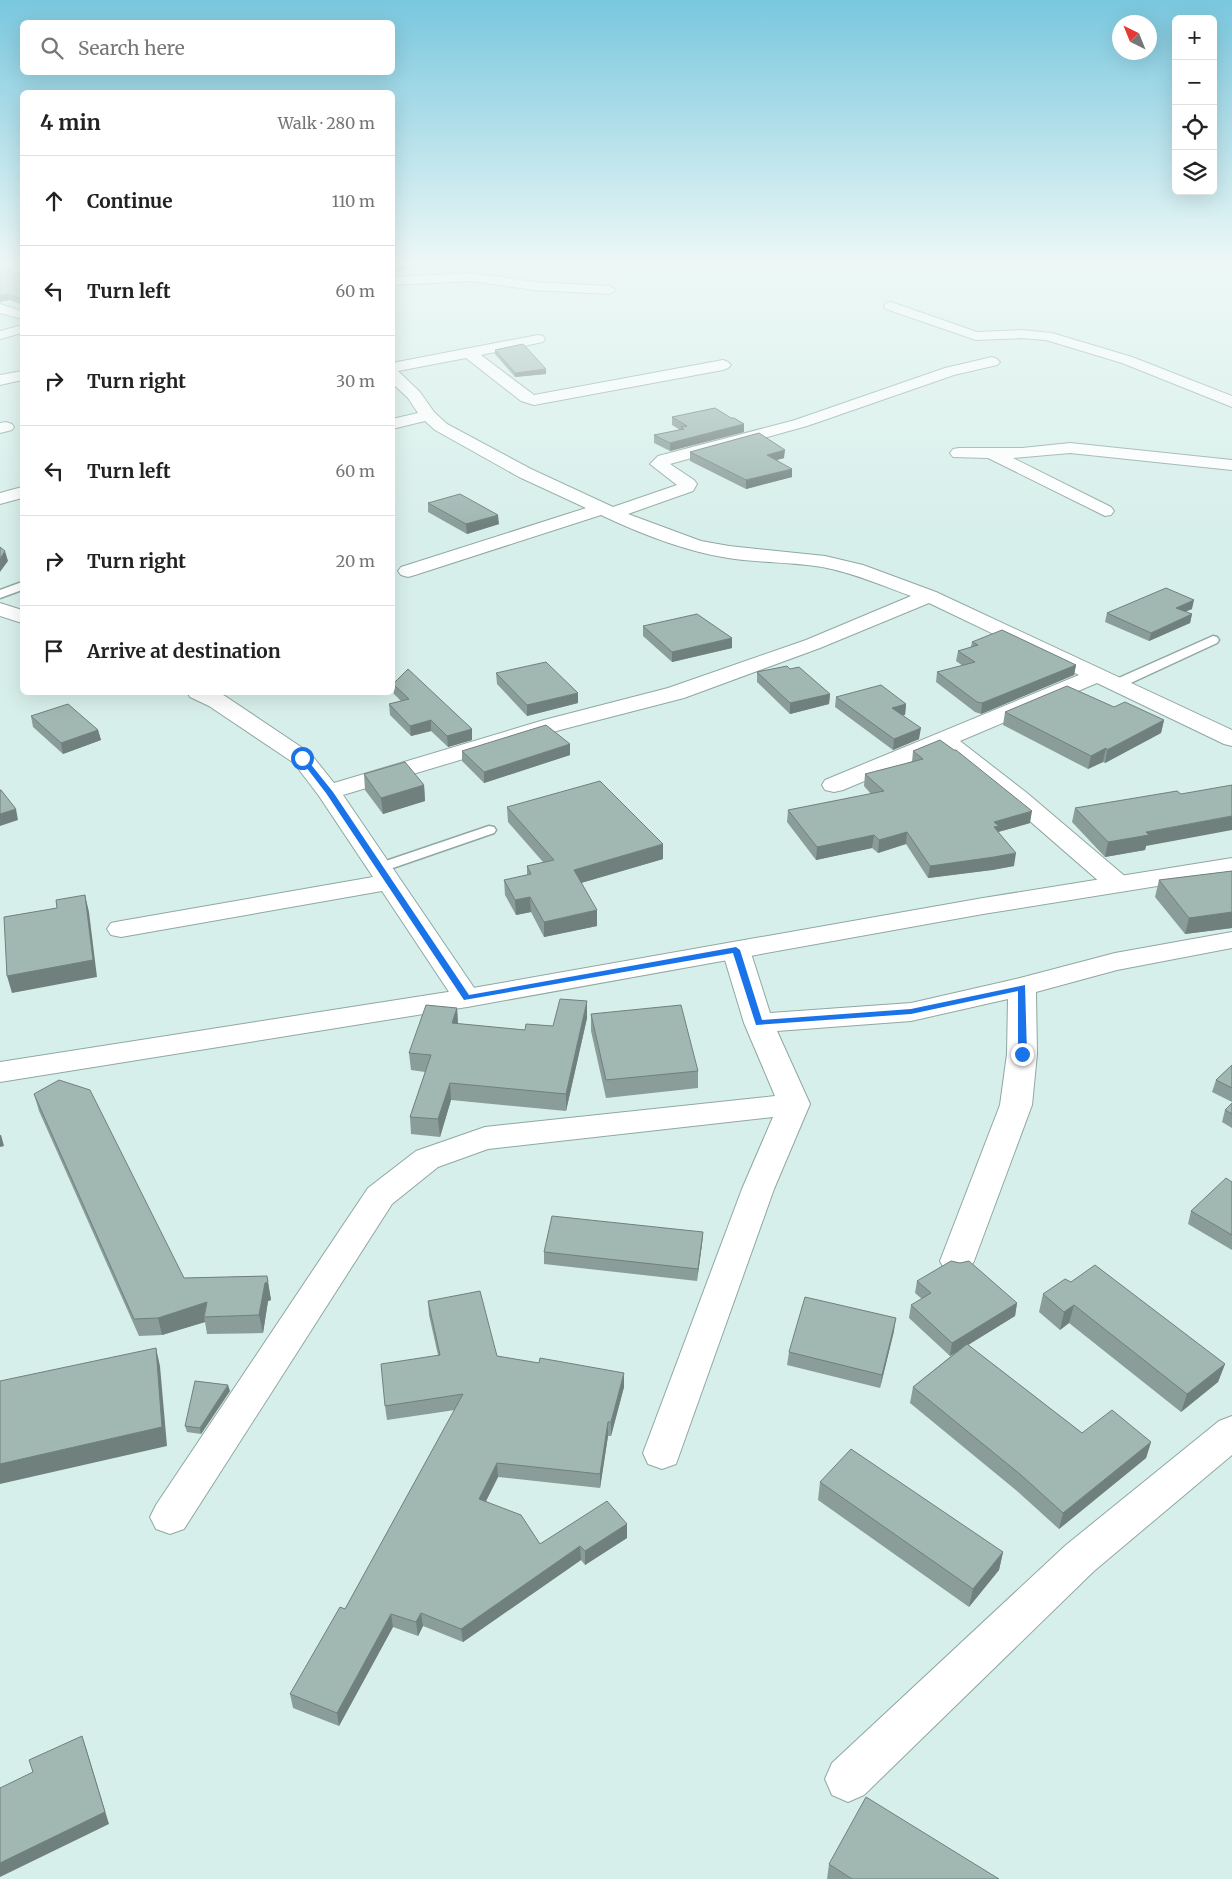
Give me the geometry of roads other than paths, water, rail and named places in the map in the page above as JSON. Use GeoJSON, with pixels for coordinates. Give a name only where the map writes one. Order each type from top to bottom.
{"type":"FeatureCollection","features":[{"type":"Feature","properties":{"kind":"street"},"geometry":{"type":"LineString","coordinates":[[395,367],[480,351]]}},
{"type":"Feature","properties":{"kind":"street"},"geometry":{"type":"LineString","coordinates":[[1096,351],[1127,360],[1232,402]]}},
{"type":"Feature","properties":{"kind":"street"},"geometry":{"type":"LineString","coordinates":[[469,353],[527,398],[534,400],[723,365]]}},
{"type":"Feature","properties":{"kind":"street"},"geometry":{"type":"LineString","coordinates":[[408,571],[687,487],[688,484],[683,479],[659,464],[664,460],[801,423],[950,371],[992,362]]}},
{"type":"Feature","properties":{"kind":"street"},"geometry":{"type":"LineString","coordinates":[[0,380],[20,376]]}},
{"type":"Feature","properties":{"kind":"street"},"geometry":{"type":"LineString","coordinates":[[395,377],[414,395],[428,415],[441,427],[497,459],[608,512],[669,537],[697,546],[729,552],[825,562],[856,569],[929,596],[1232,739]]}},
{"type":"Feature","properties":{"kind":"street"},"geometry":{"type":"LineString","coordinates":[[395,423],[428,415]]}},
{"type":"Feature","properties":{"kind":"street"},"geometry":{"type":"LineString","coordinates":[[958,452],[1022,453],[1070,448],[1232,465]]}},
{"type":"Feature","properties":{"kind":"street"},"geometry":{"type":"LineString","coordinates":[[991,454],[1105,511]]}},
{"type":"Feature","properties":{"kind":"street"},"geometry":{"type":"LineString","coordinates":[[0,499],[20,493]]}},
{"type":"Feature","properties":{"kind":"street"},"geometry":{"type":"LineString","coordinates":[[329,792],[552,725],[676,693],[813,644],[929,596]]}},
{"type":"Feature","properties":{"kind":"street"},"geometry":{"type":"LineString","coordinates":[[0,608],[20,616]]}},
{"type":"Feature","properties":{"kind":"street"},"geometry":{"type":"LineString","coordinates":[[834,785],[945,740],[1108,680]]}},
{"type":"Feature","properties":{"kind":"street"},"geometry":{"type":"LineString","coordinates":[[204,695],[217,701],[302,758],[329,792],[467,998]]}},
{"type":"Feature","properties":{"kind":"street"},"geometry":{"type":"LineString","coordinates":[[945,740],[1062,835],[1118,884]]}},
{"type":"Feature","properties":{"kind":"street"},"geometry":{"type":"LineString","coordinates":[[0,1072],[467,998],[983,906],[1232,866]]}},
{"type":"Feature","properties":{"kind":"street"},"geometry":{"type":"LineString","coordinates":[[121,929],[384,875]]}},
{"type":"Feature","properties":{"kind":"street"},"geometry":{"type":"LineString","coordinates":[[759,1023],[911,1012],[1022,987],[1115,962],[1232,940]]}},
{"type":"Feature","properties":{"kind":"street"},"geometry":{"type":"LineString","coordinates":[[662,1453],[758,1189],[794,1104],[759,1023],[736,950]]}},
{"type":"Feature","properties":{"kind":"street"},"geometry":{"type":"LineString","coordinates":[[957,1261],[1016,1105],[1022,1054],[1022,987]]}},
{"type":"Feature","properties":{"kind":"street"},"geometry":{"type":"LineString","coordinates":[[170,1517],[380,1196],[427,1158],[485,1138],[794,1104]]}},
{"type":"Feature","properties":{"kind":"street"},"geometry":{"type":"LineString","coordinates":[[848,1779],[1080,1558],[1232,1432]]}},
{"type":"Feature","properties":{"kind":"lane"},"geometry":{"type":"LineString","coordinates":[[0,594],[20,587]]}},
{"type":"Feature","properties":{"kind":"lane"},"geometry":{"type":"LineString","coordinates":[[1108,680],[1213,640]]}},
{"type":"Feature","properties":{"kind":"lane"},"geometry":{"type":"LineString","coordinates":[[384,875],[489,830]]}}]}
